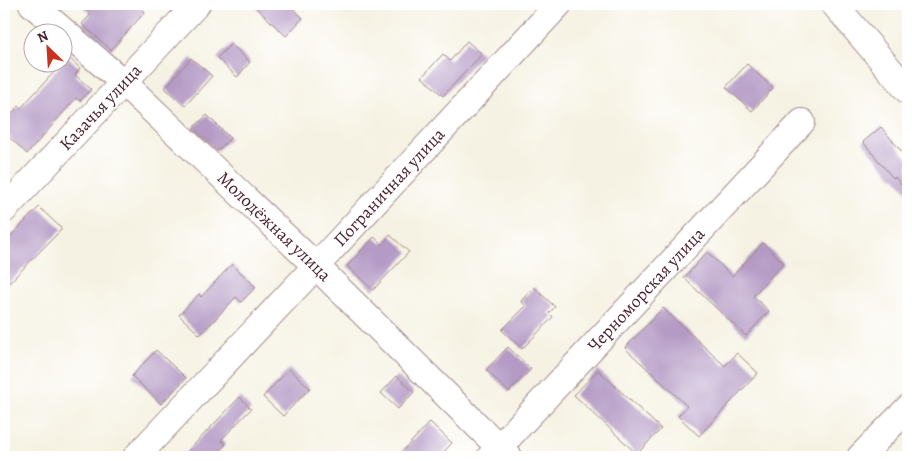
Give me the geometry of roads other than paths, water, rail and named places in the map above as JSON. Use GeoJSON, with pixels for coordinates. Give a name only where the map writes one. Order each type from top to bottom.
{"type":"FeatureCollection","features":[{"type":"Feature","properties":{"kind":"street","name":"Молодёжная улица"},"geometry":{"type":"LineString","coordinates":[[32,4],[123,82],[316,266],[499,454]]}},
{"type":"Feature","properties":{"kind":"street","name":"Казачья улица"},"geometry":{"type":"LineString","coordinates":[[4,210],[197,4]]}},
{"type":"Feature","properties":{"kind":"street"},"geometry":{"type":"LineString","coordinates":[[834,4],[908,91]]}},
{"type":"Feature","properties":{"kind":"street","name":"Пограничная улица"},"geometry":{"type":"LineString","coordinates":[[136,457],[316,266],[556,5]]}},
{"type":"Feature","properties":{"kind":"street","name":"Черноморская улица"},"geometry":{"type":"LineString","coordinates":[[499,454],[802,122]]}},
{"type":"Feature","properties":{"kind":"street"},"geometry":{"type":"LineString","coordinates":[[860,457],[908,408]]}}]}
